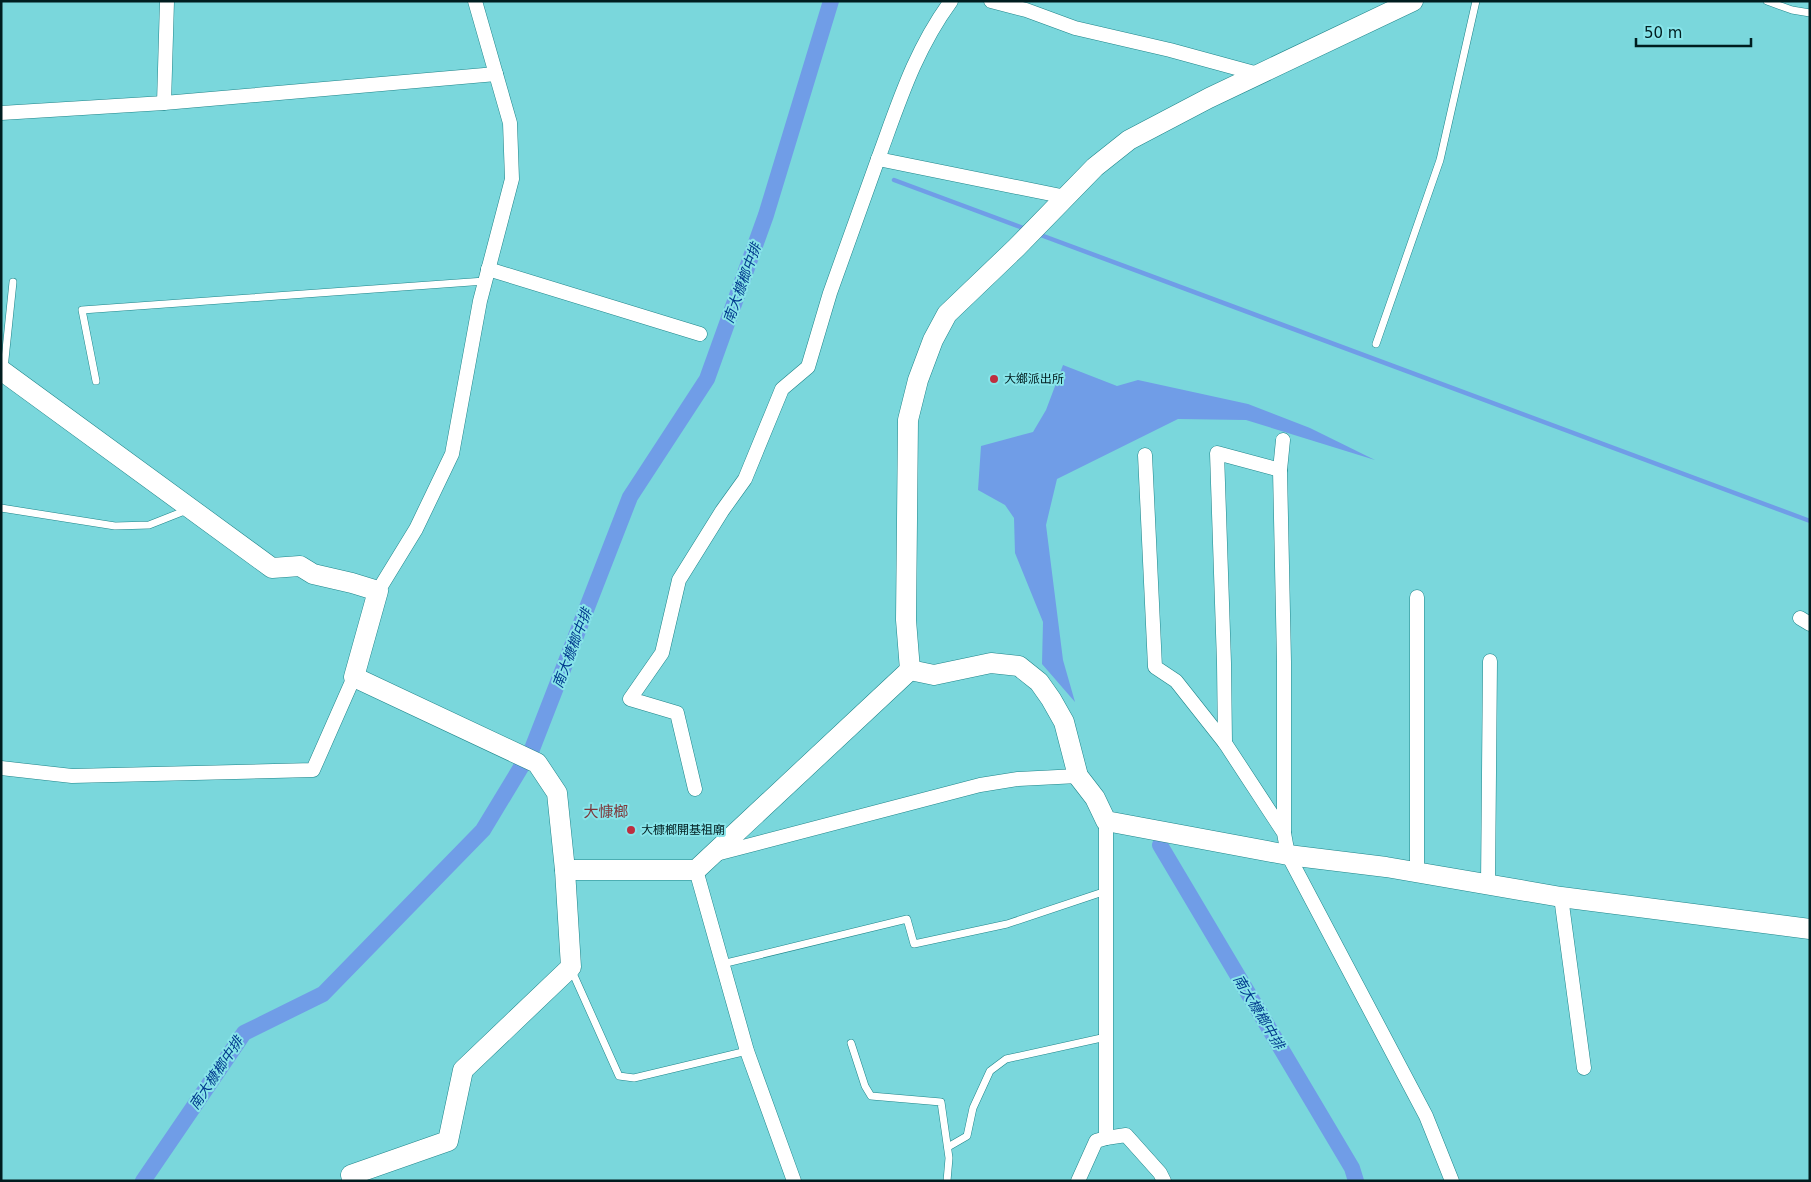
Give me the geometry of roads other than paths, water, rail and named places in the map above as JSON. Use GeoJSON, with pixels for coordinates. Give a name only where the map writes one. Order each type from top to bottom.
{"type":"FeatureCollection","features":[{"type":"Feature","properties":{"kind":"street"},"geometry":{"type":"LineString","coordinates":[[164,103],[167,1]]}},
{"type":"Feature","properties":{"kind":"street"},"geometry":{"type":"LineString","coordinates":[[1,768],[72,776],[313,770],[354,676],[378,591],[416,529],[452,454],[486,275],[512,180],[510,123],[475,1]]}},
{"type":"Feature","properties":{"kind":"street"},"geometry":{"type":"LineString","coordinates":[[695,789],[677,713],[630,700],[662,652],[679,580],[744,479],[782,389],[808,367],[830,293],[913,64],[934,24],[951,1]]}},
{"type":"Feature","properties":{"kind":"street"},"geometry":{"type":"LineString","coordinates":[[991,1],[1026,10],[1075,28],[1258,74]]}},
{"type":"Feature","properties":{"kind":"street"},"geometry":{"type":"LineString","coordinates":[[910,670],[906,620],[908,420],[918,380],[933,340],[947,314],[1016,248],[1094,167],[1129,140],[1208,98],[1414,1]]}},
{"type":"Feature","properties":{"kind":"street"},"geometry":{"type":"LineString","coordinates":[[1,113],[164,103],[496,74]]}},
{"type":"Feature","properties":{"kind":"street"},"geometry":{"type":"LineString","coordinates":[[878,159],[1066,197]]}},
{"type":"Feature","properties":{"kind":"street"},"geometry":{"type":"LineString","coordinates":[[486,275],[700,334]]}},
{"type":"Feature","properties":{"kind":"street"},"geometry":{"type":"LineString","coordinates":[[2,373],[272,568],[300,566],[313,574],[378,591]]}},
{"type":"Feature","properties":{"kind":"street"},"geometry":{"type":"LineString","coordinates":[[1283,440],[1280,470],[1284,662],[1284,833],[1288,854],[1426,1116],[1452,1181]]}},
{"type":"Feature","properties":{"kind":"street"},"geometry":{"type":"LineString","coordinates":[[1225,743],[1217,453],[1280,470]]}},
{"type":"Feature","properties":{"kind":"street"},"geometry":{"type":"LineString","coordinates":[[1145,455],[1156,667],[1176,681],[1225,743],[1284,833]]}},
{"type":"Feature","properties":{"kind":"street"},"geometry":{"type":"LineString","coordinates":[[1417,597],[1417,872]]}},
{"type":"Feature","properties":{"kind":"street"},"geometry":{"type":"LineString","coordinates":[[1488,884],[1490,661]]}},
{"type":"Feature","properties":{"kind":"street"},"geometry":{"type":"LineString","coordinates":[[910,670],[934,675],[991,663],[1019,666],[1039,682],[1064,722],[1078,776],[1094,798],[1106,820],[1106,1138]]}},
{"type":"Feature","properties":{"kind":"street"},"geometry":{"type":"LineString","coordinates":[[565,870],[696,870],[910,670]]}},
{"type":"Feature","properties":{"kind":"street"},"geometry":{"type":"LineString","coordinates":[[352,1181],[352,1175],[448,1141],[464,1070],[571,967],[565,870],[557,793],[537,763],[354,676]]}},
{"type":"Feature","properties":{"kind":"street"},"geometry":{"type":"LineString","coordinates":[[712,855],[980,784],[1018,779],[1078,776]]}},
{"type":"Feature","properties":{"kind":"street"},"geometry":{"type":"LineString","coordinates":[[1106,820],[1288,854],[1417,872],[1561,897],[1810,929]]}},
{"type":"Feature","properties":{"kind":"street"},"geometry":{"type":"LineString","coordinates":[[696,870],[747,1051],[794,1181]]}},
{"type":"Feature","properties":{"kind":"street"},"geometry":{"type":"LineString","coordinates":[[1561,897],[1584,1068]]}},
{"type":"Feature","properties":{"kind":"street"},"geometry":{"type":"LineString","coordinates":[[1078,1181],[1096,1142],[1106,1138],[1126,1135],[1160,1172],[1164,1181]]}},
{"type":"Feature","properties":{"kind":"lane"},"geometry":{"type":"LineString","coordinates":[[1376,344],[1440,160],[1476,1]]}},
{"type":"Feature","properties":{"kind":"lane"},"geometry":{"type":"LineString","coordinates":[[1767,1],[1792,10],[1810,13]]}},
{"type":"Feature","properties":{"kind":"lane"},"geometry":{"type":"LineString","coordinates":[[96,381],[82,310],[486,275]]}},
{"type":"Feature","properties":{"kind":"lane"},"geometry":{"type":"LineString","coordinates":[[2,373],[13,282]]}},
{"type":"Feature","properties":{"kind":"lane"},"geometry":{"type":"LineString","coordinates":[[1,508],[114,526],[148,525],[190,509]]}},
{"type":"Feature","properties":{"kind":"lane"},"geometry":{"type":"LineString","coordinates":[[722,964],[907,919],[914,944],[1007,924],[1106,891]]}},
{"type":"Feature","properties":{"kind":"lane"},"geometry":{"type":"LineString","coordinates":[[571,967],[619,1076],[634,1078],[747,1051]]}},
{"type":"Feature","properties":{"kind":"lane"},"geometry":{"type":"LineString","coordinates":[[948,1147],[967,1136],[973,1108],[990,1072],[1006,1059],[1106,1038]]}},
{"type":"Feature","properties":{"kind":"lane"},"geometry":{"type":"LineString","coordinates":[[851,1043],[865,1086],[871,1096],[941,1102],[950,1158],[947,1181]]}},
{"type":"Feature","properties":{"kind":"water"},"geometry":{"type":"Polygon","coordinates":[[[1063,365],[1117,386],[1138,380],[1248,404],[1310,428],[1375,460],[1246,420],[1178,419],[1057,479],[1046,525],[1063,660],[1075,702],[1042,664],[1043,622],[1015,553],[1014,518],[1005,505],[978,490],[981,446],[1033,432],[1046,410],[1063,365]]]}},
{"type":"Feature","properties":{"kind":"waterway","name":"南大槺榔中排"},"geometry":{"type":"LineString","coordinates":[[143,1181],[244,1033],[323,994],[483,830],[532,749],[630,497],[707,379],[766,215],[831,1]]}},
{"type":"Feature","properties":{"kind":"waterway"},"geometry":{"type":"LineString","coordinates":[[894,180],[1026,229]]}},
{"type":"Feature","properties":{"kind":"waterway"},"geometry":{"type":"LineString","coordinates":[[1038,234],[1810,521]]}},
{"type":"Feature","properties":{"kind":"waterway","name":"南大槺榔中排"},"geometry":{"type":"LineString","coordinates":[[1160,845],[1352,1168],[1356,1181]]}},
{"type":"Feature","properties":{"kind":"place","name":"大鄉派出所"},"geometry":{"type":"Point","coordinates":[994,379]}},
{"type":"Feature","properties":{"kind":"place","name":"大槺榔開基祖廟"},"geometry":{"type":"Point","coordinates":[631,830]}},
{"type":"Feature","properties":{"kind":"district","name":"大慷榔"},"geometry":{"type":"Point","coordinates":[606,812]}}]}
